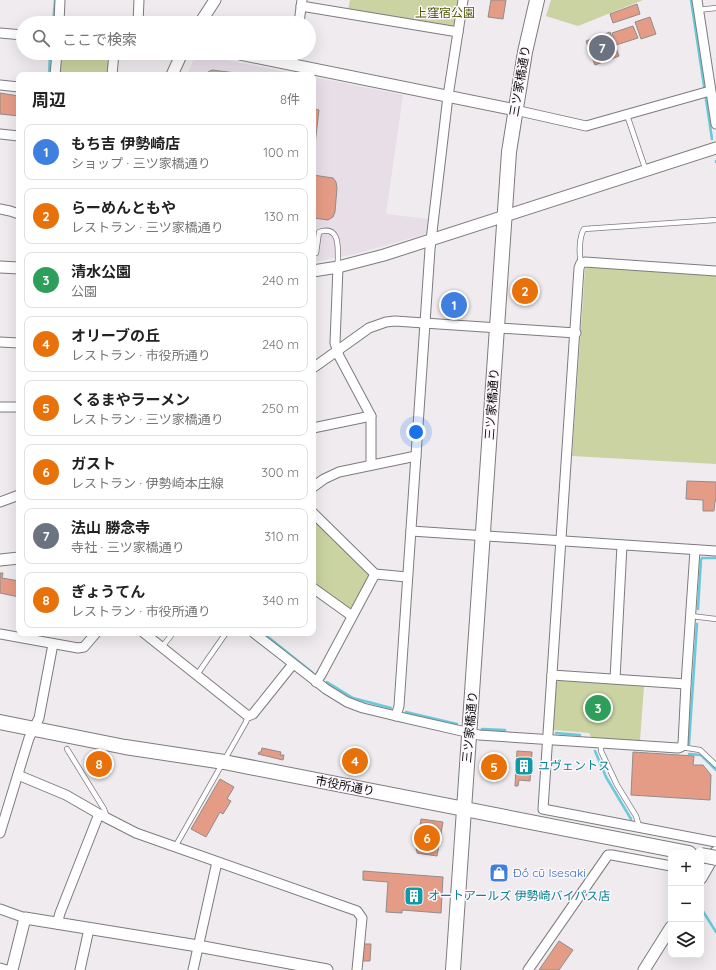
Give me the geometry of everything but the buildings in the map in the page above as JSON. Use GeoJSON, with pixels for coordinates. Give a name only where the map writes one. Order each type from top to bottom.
{"type":"FeatureCollection","features":[{"type":"Feature","properties":{"kind":"main road","name":"三ツ家橋通り"},"geometry":{"type":"LineString","coordinates":[[454,970],[509,152],[525,52],[537,0]]}},
{"type":"Feature","properties":{"kind":"main road","name":"市役所通り"},"geometry":{"type":"LineString","coordinates":[[0,722],[125,747],[224,762],[673,850]]}},
{"type":"Feature","properties":{"kind":"main road"},"geometry":{"type":"LineString","coordinates":[[704,856],[716,858]]}},
{"type":"Feature","properties":{"kind":"street"},"geometry":{"type":"LineString","coordinates":[[59,16],[60,0]]}},
{"type":"Feature","properties":{"kind":"street"},"geometry":{"type":"LineString","coordinates":[[139,16],[140,0]]}},
{"type":"Feature","properties":{"kind":"street"},"geometry":{"type":"LineString","coordinates":[[204,16],[214,0]]}},
{"type":"Feature","properties":{"kind":"street"},"geometry":{"type":"LineString","coordinates":[[396,716],[399,706],[424,323],[431,240],[448,96],[463,0]]}},
{"type":"Feature","properties":{"kind":"street"},"geometry":{"type":"LineString","coordinates":[[697,0],[713,91],[716,124]]}},
{"type":"Feature","properties":{"kind":"street"},"geometry":{"type":"LineString","coordinates":[[300,16],[302,3],[458,32]]}},
{"type":"Feature","properties":{"kind":"street"},"geometry":{"type":"LineString","coordinates":[[0,33],[16,34]]}},
{"type":"Feature","properties":{"kind":"street"},"geometry":{"type":"LineString","coordinates":[[55,72],[56,60]]}},
{"type":"Feature","properties":{"kind":"street"},"geometry":{"type":"LineString","coordinates":[[112,72],[113,60]]}},
{"type":"Feature","properties":{"kind":"street"},"geometry":{"type":"LineString","coordinates":[[173,72],[179,60]]}},
{"type":"Feature","properties":{"kind":"street"},"geometry":{"type":"LineString","coordinates":[[271,60],[586,126],[627,116],[713,91]]}},
{"type":"Feature","properties":{"kind":"street"},"geometry":{"type":"LineString","coordinates":[[292,64],[293,60]]}},
{"type":"Feature","properties":{"kind":"street"},"geometry":{"type":"LineString","coordinates":[[0,85],[16,87]]}},
{"type":"Feature","properties":{"kind":"street"},"geometry":{"type":"LineString","coordinates":[[0,134],[16,136]]}},
{"type":"Feature","properties":{"kind":"street"},"geometry":{"type":"LineString","coordinates":[[316,271],[361,262],[646,172],[716,148]]}},
{"type":"Feature","properties":{"kind":"street"},"geometry":{"type":"LineString","coordinates":[[0,209],[16,213]]}},
{"type":"Feature","properties":{"kind":"street"},"geometry":{"type":"LineString","coordinates":[[716,271],[585,262],[581,263],[579,268],[576,333],[543,809],[639,826],[716,842]]}},
{"type":"Feature","properties":{"kind":"street"},"geometry":{"type":"LineString","coordinates":[[0,267],[16,268]]}},
{"type":"Feature","properties":{"kind":"street"},"geometry":{"type":"LineString","coordinates":[[338,267],[337,350],[371,416],[370,459],[372,465]]}},
{"type":"Feature","properties":{"kind":"street"},"geometry":{"type":"LineString","coordinates":[[316,366],[369,328],[395,321],[576,333]]}},
{"type":"Feature","properties":{"kind":"street"},"geometry":{"type":"LineString","coordinates":[[0,342],[16,343]]}},
{"type":"Feature","properties":{"kind":"street"},"geometry":{"type":"LineString","coordinates":[[0,407],[16,407]]}},
{"type":"Feature","properties":{"kind":"street"},"geometry":{"type":"LineString","coordinates":[[316,427],[371,416]]}},
{"type":"Feature","properties":{"kind":"street"},"geometry":{"type":"LineString","coordinates":[[316,485],[334,474],[416,456]]}},
{"type":"Feature","properties":{"kind":"street"},"geometry":{"type":"LineString","coordinates":[[0,502],[16,497]]}},
{"type":"Feature","properties":{"kind":"street"},"geometry":{"type":"LineString","coordinates":[[316,516],[375,574],[407,577]]}},
{"type":"Feature","properties":{"kind":"street"},"geometry":{"type":"LineString","coordinates":[[411,531],[716,551]]}},
{"type":"Feature","properties":{"kind":"street"},"geometry":{"type":"LineString","coordinates":[[615,679],[622,545]]}},
{"type":"Feature","properties":{"kind":"street"},"geometry":{"type":"LineString","coordinates":[[258,636],[334,695],[363,708],[470,734],[678,748],[683,744],[696,550]]}},
{"type":"Feature","properties":{"kind":"street"},"geometry":{"type":"LineString","coordinates":[[0,560],[16,558]]}},
{"type":"Feature","properties":{"kind":"street"},"geometry":{"type":"LineString","coordinates":[[316,682],[375,574]]}},
{"type":"Feature","properties":{"kind":"street"},"geometry":{"type":"LineString","coordinates":[[316,590],[352,616]]}},
{"type":"Feature","properties":{"kind":"street"},"geometry":{"type":"LineString","coordinates":[[0,634],[81,648],[93,636]]}},
{"type":"Feature","properties":{"kind":"street"},"geometry":{"type":"LineString","coordinates":[[148,636],[196,676],[248,716],[253,714],[293,664]]}},
{"type":"Feature","properties":{"kind":"street"},"geometry":{"type":"LineString","coordinates":[[0,833],[29,738],[39,718],[53,644]]}},
{"type":"Feature","properties":{"kind":"street"},"geometry":{"type":"LineString","coordinates":[[552,675],[686,684]]}},
{"type":"Feature","properties":{"kind":"street"},"geometry":{"type":"LineString","coordinates":[[18,775],[66,795],[136,833],[357,911],[362,918],[357,970]]}},
{"type":"Feature","properties":{"kind":"street"},"geometry":{"type":"LineString","coordinates":[[57,924],[60,913],[103,815]]}},
{"type":"Feature","properties":{"kind":"street"},"geometry":{"type":"LineString","coordinates":[[704,872],[716,852]]}},
{"type":"Feature","properties":{"kind":"street"},"geometry":{"type":"LineString","coordinates":[[528,970],[604,858],[608,855],[612,854],[668,865]]}},
{"type":"Feature","properties":{"kind":"street"},"geometry":{"type":"LineString","coordinates":[[193,970],[217,862]]}},
{"type":"Feature","properties":{"kind":"street"},"geometry":{"type":"LineString","coordinates":[[0,909],[25,918],[57,924],[198,946],[327,970]]}},
{"type":"Feature","properties":{"kind":"street"},"geometry":{"type":"LineString","coordinates":[[12,970],[25,918]]}},
{"type":"Feature","properties":{"kind":"street"},"geometry":{"type":"LineString","coordinates":[[80,970],[89,929]]}},
{"type":"Feature","properties":{"kind":"street"},"geometry":{"type":"LineString","coordinates":[[644,970],[668,932]]}},
{"type":"Feature","properties":{"kind":"street"},"geometry":{"type":"LineString","coordinates":[[0,968],[7,970]]}},
{"type":"Feature","properties":{"kind":"lane"},"geometry":{"type":"LineString","coordinates":[[698,10],[716,8]]}},
{"type":"Feature","properties":{"kind":"lane"},"geometry":{"type":"LineString","coordinates":[[627,116],[646,172]]}},
{"type":"Feature","properties":{"kind":"lane"},"geometry":{"type":"LineString","coordinates":[[581,263],[580,251],[582,233],[584,229],[716,220]]}},
{"type":"Feature","properties":{"kind":"lane"},"geometry":{"type":"LineString","coordinates":[[316,253],[319,232],[323,231],[332,233],[336,236],[338,243],[338,267]]}},
{"type":"Feature","properties":{"kind":"lane"},"geometry":{"type":"LineString","coordinates":[[691,616],[716,619]]}},
{"type":"Feature","properties":{"kind":"lane"},"geometry":{"type":"LineString","coordinates":[[162,647],[170,636]]}},
{"type":"Feature","properties":{"kind":"lane"},"geometry":{"type":"LineString","coordinates":[[196,676],[224,636]]}},
{"type":"Feature","properties":{"kind":"lane"},"geometry":{"type":"LineString","coordinates":[[175,847],[224,762],[248,716]]}},
{"type":"Feature","properties":{"kind":"lane"},"geometry":{"type":"LineString","coordinates":[[601,743],[601,751],[617,785],[636,816],[639,826]]}},
{"type":"Feature","properties":{"kind":"lane"},"geometry":{"type":"LineString","coordinates":[[681,747],[700,750],[716,764]]}},
{"type":"Feature","properties":{"kind":"lane"},"geometry":{"type":"LineString","coordinates":[[67,749],[104,809],[103,815]]}},
{"type":"Feature","properties":{"kind":"shaded area"},"geometry":{"type":"Polygon","coordinates":[[[193,60],[226,60],[286,72],[188,72],[193,60]]]}},
{"type":"Feature","properties":{"kind":"shaded area"},"geometry":{"type":"Polygon","coordinates":[[[316,78],[403,95],[386,214],[428,219],[426,234],[355,254],[316,261],[316,78]]]}},
{"type":"Feature","properties":{"kind":"green space","name":"上窪宿公園"},"geometry":{"type":"Polygon","coordinates":[[[350,0],[459,0],[456,23],[452,26],[348,10],[350,0]]]}},
{"type":"Feature","properties":{"kind":"green space"},"geometry":{"type":"Polygon","coordinates":[[[551,0],[643,0],[578,26],[546,16],[551,0]]]}},
{"type":"Feature","properties":{"kind":"green space"},"geometry":{"type":"Polygon","coordinates":[[[61,60],[109,60],[108,72],[60,72],[61,60]]]}},
{"type":"Feature","properties":{"kind":"green space"},"geometry":{"type":"Polygon","coordinates":[[[588,267],[716,276],[716,464],[572,456],[585,269],[588,267]]]}},
{"type":"Feature","properties":{"kind":"green space"},"geometry":{"type":"Polygon","coordinates":[[[316,522],[368,574],[368,579],[352,608],[348,608],[316,585],[316,522]]]}},
{"type":"Feature","properties":{"kind":"green space"},"geometry":{"type":"Polygon","coordinates":[[[559,680],[644,686],[640,741],[592,738],[589,733],[553,730],[556,683],[559,680]]]}},
{"type":"Feature","properties":{"kind":"waterway"},"geometry":{"type":"LineString","coordinates":[[54,16],[55,0]]}},
{"type":"Feature","properties":{"kind":"waterway"},"geometry":{"type":"LineString","coordinates":[[691,0],[712,139]]}},
{"type":"Feature","properties":{"kind":"waterway"},"geometry":{"type":"LineString","coordinates":[[49,72],[50,60]]}},
{"type":"Feature","properties":{"kind":"waterway"},"geometry":{"type":"LineString","coordinates":[[698,609],[701,560],[702,558],[716,558]]}},
{"type":"Feature","properties":{"kind":"waterway"},"geometry":{"type":"LineString","coordinates":[[689,744],[697,624]]}},
{"type":"Feature","properties":{"kind":"waterway"},"geometry":{"type":"LineString","coordinates":[[267,636],[313,673]]}},
{"type":"Feature","properties":{"kind":"waterway"},"geometry":{"type":"LineString","coordinates":[[327,682],[353,698],[391,708]]}},
{"type":"Feature","properties":{"kind":"waterway"},"geometry":{"type":"LineString","coordinates":[[406,712],[457,724]]}},
{"type":"Feature","properties":{"kind":"waterway"},"geometry":{"type":"LineString","coordinates":[[482,729],[505,730]]}},
{"type":"Feature","properties":{"kind":"waterway"},"geometry":{"type":"LineString","coordinates":[[556,733],[580,735]]}},
{"type":"Feature","properties":{"kind":"waterway"},"geometry":{"type":"LineString","coordinates":[[595,751],[606,777],[631,819]]}},
{"type":"Feature","properties":{"kind":"waterway"},"geometry":{"type":"LineString","coordinates":[[689,754],[701,755],[716,770]]}},
{"type":"Feature","properties":{"kind":"waterway"},"geometry":{"type":"LineString","coordinates":[[704,913],[716,932]]}},
{"type":"Feature","properties":{"kind":"place","name":"法山 勝念寺"},"geometry":{"type":"Point","coordinates":[602,48]}},
{"type":"Feature","properties":{"kind":"place","name":"らーめんともや"},"geometry":{"type":"Point","coordinates":[525,291]}},
{"type":"Feature","properties":{"kind":"place","name":"もち吉 伊勢崎店"},"geometry":{"type":"Point","coordinates":[454,305]}},
{"type":"Feature","properties":{"kind":"place","name":"清水公園"},"geometry":{"type":"Point","coordinates":[598,708]}},
{"type":"Feature","properties":{"kind":"place","name":"オリーブの丘"},"geometry":{"type":"Point","coordinates":[355,761]}},
{"type":"Feature","properties":{"kind":"place","name":"ぎょうてん"},"geometry":{"type":"Point","coordinates":[99,764]}},
{"type":"Feature","properties":{"kind":"place","name":"ユヴェントス"},"geometry":{"type":"Point","coordinates":[524,766]}},
{"type":"Feature","properties":{"kind":"place","name":"くるまやラーメン"},"geometry":{"type":"Point","coordinates":[494,767]}},
{"type":"Feature","properties":{"kind":"place","name":"ガスト"},"geometry":{"type":"Point","coordinates":[427,838]}},
{"type":"Feature","properties":{"kind":"place","name":"Đồ cũ Isesaki"},"geometry":{"type":"Point","coordinates":[499,873]}},
{"type":"Feature","properties":{"kind":"place","name":"オートアールズ 伊勢崎バイパス店"},"geometry":{"type":"Point","coordinates":[414,896]}}]}
